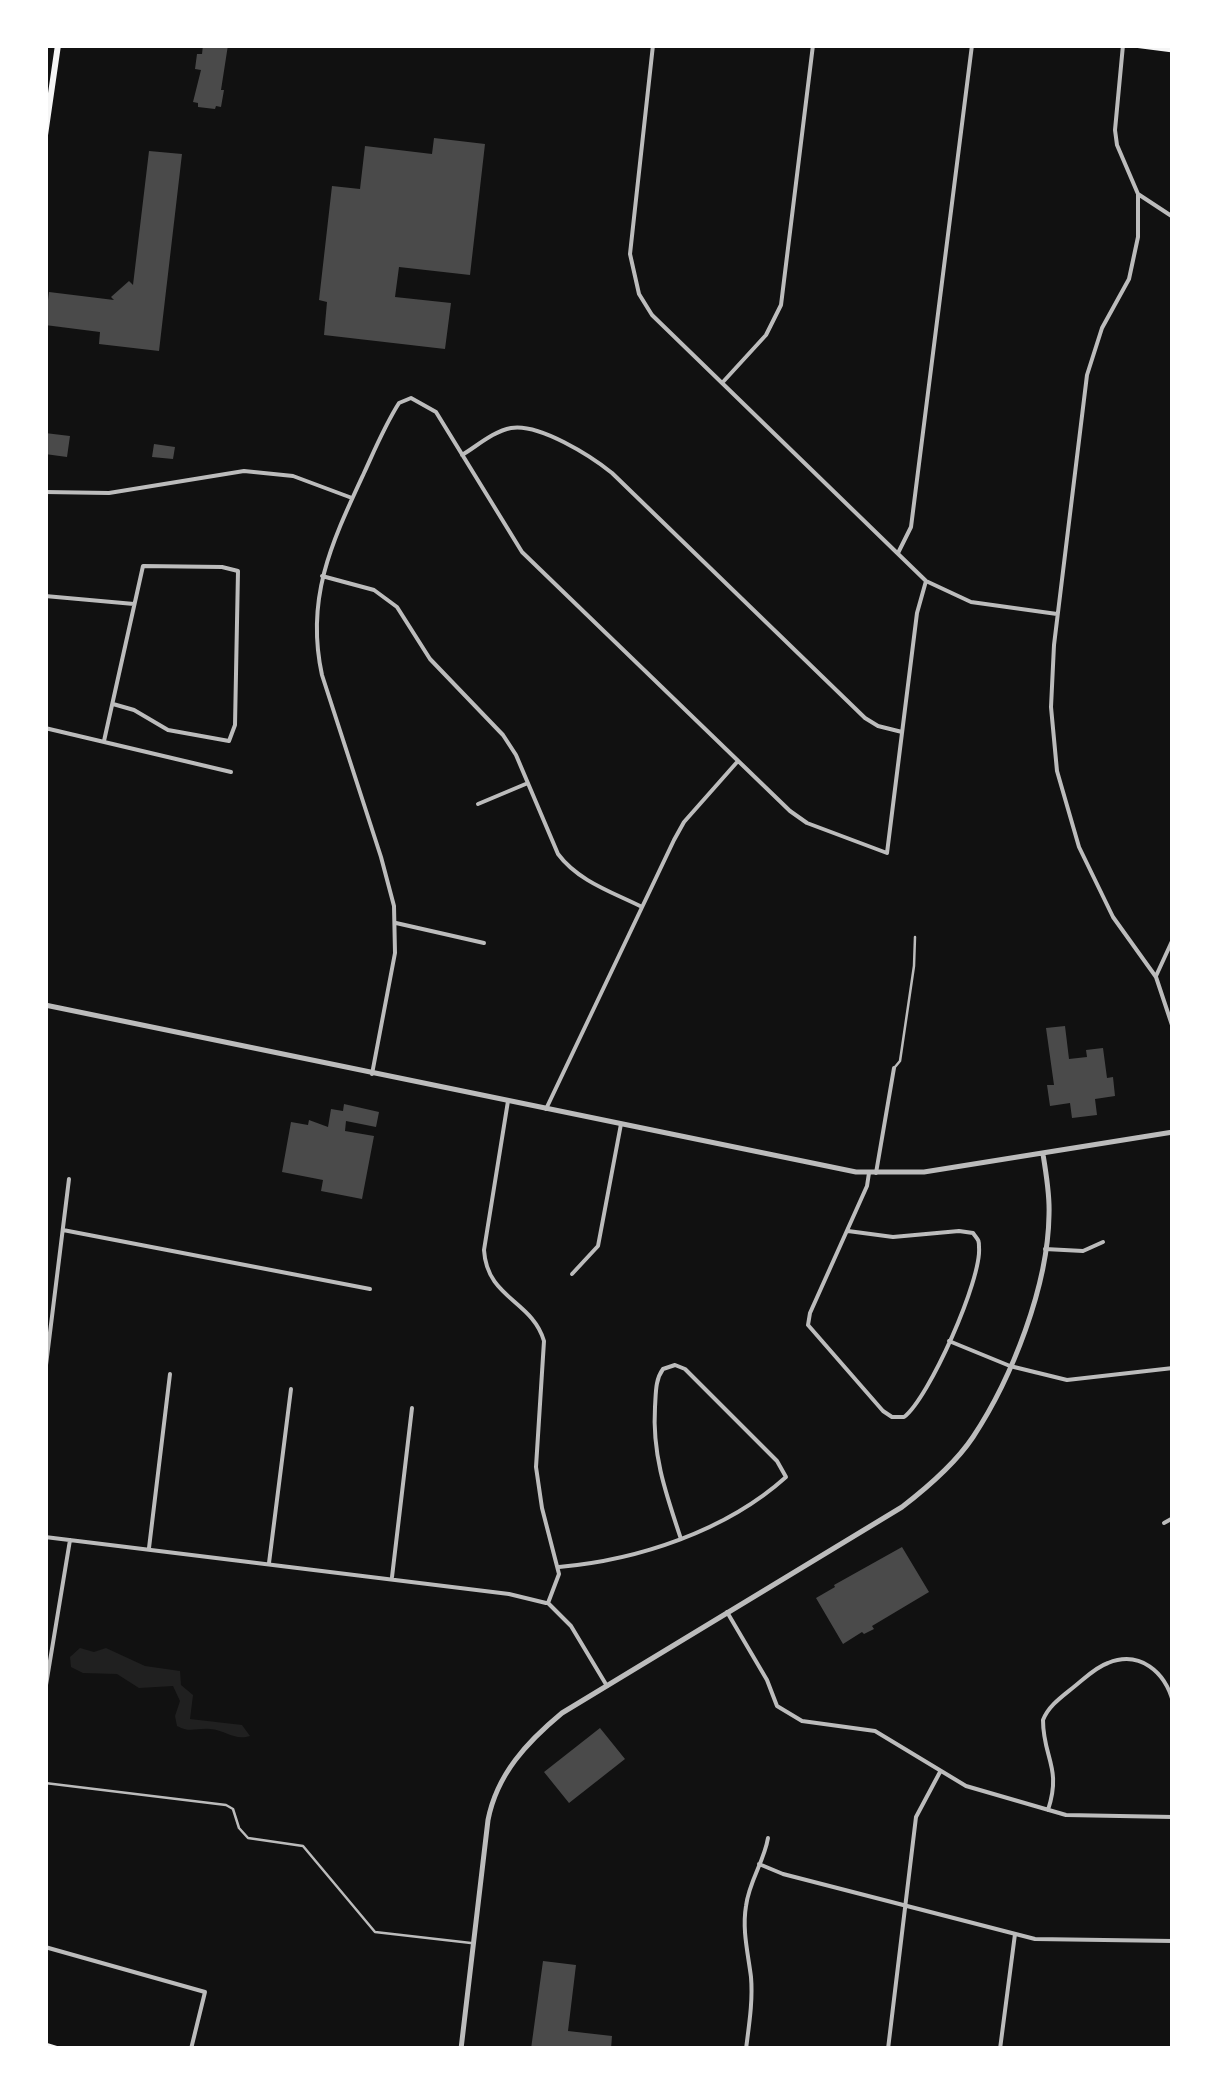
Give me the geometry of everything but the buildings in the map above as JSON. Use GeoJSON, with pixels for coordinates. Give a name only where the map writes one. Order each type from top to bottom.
{"type":"FeatureCollection","features":[{"type":"Feature","properties":{"kind":"main road"},"geometry":{"type":"LineString","coordinates":[[45,135],[58,45]]}},
{"type":"Feature","properties":{"kind":"main road"},"geometry":{"type":"LineString","coordinates":[[1134,45],[1173,50]]}},
{"type":"Feature","properties":{"kind":"main road"},"geometry":{"type":"LineString","coordinates":[[45,2045],[58,2049]]}},
{"type":"Feature","properties":{"kind":"street"},"geometry":{"type":"LineString","coordinates":[[654,45],[631,230],[632,272],[652,315],[926,581],[971,602],[1058,614]]}},
{"type":"Feature","properties":{"kind":"street"},"geometry":{"type":"LineString","coordinates":[[721,385],[766,335],[780,305],[813,45]]}},
{"type":"Feature","properties":{"kind":"street"},"geometry":{"type":"LineString","coordinates":[[898,555],[911,527],[972,45]]}},
{"type":"Feature","properties":{"kind":"street"},"geometry":{"type":"LineString","coordinates":[[1123,45],[1116,145],[1138,194],[1138,237],[1134,262],[1102,328],[1088,374],[1058,614],[1051,707],[1065,807],[1097,888],[1156,977],[1173,1028]]}},
{"type":"Feature","properties":{"kind":"street"},"geometry":{"type":"LineString","coordinates":[[1138,194],[1173,217]]}},
{"type":"Feature","properties":{"kind":"street"},"geometry":{"type":"LineString","coordinates":[[372,1074],[392,972],[396,923],[389,883],[330,704],[317,652],[316,608],[322,576],[352,498],[402,400],[418,400],[436,412],[522,552],[738,762],[807,824],[887,853],[916,612],[926,581]]}},
{"type":"Feature","properties":{"kind":"street"},"geometry":{"type":"LineString","coordinates":[[462,455],[501,432],[521,428],[586,454],[612,473],[865,718],[902,732]]}},
{"type":"Feature","properties":{"kind":"street"},"geometry":{"type":"LineString","coordinates":[[45,492],[109,493],[244,471],[293,476],[352,498]]}},
{"type":"Feature","properties":{"kind":"street"},"geometry":{"type":"LineString","coordinates":[[104,741],[143,566],[222,567],[238,571],[235,725],[229,741],[168,730],[134,710],[113,704]]}},
{"type":"Feature","properties":{"kind":"street"},"geometry":{"type":"LineString","coordinates":[[322,576],[374,590],[397,607],[430,659],[503,735],[566,864],[578,876],[642,907]]}},
{"type":"Feature","properties":{"kind":"street"},"geometry":{"type":"LineString","coordinates":[[45,596],[134,604]]}},
{"type":"Feature","properties":{"kind":"street"},"geometry":{"type":"LineString","coordinates":[[45,728],[231,772]]}},
{"type":"Feature","properties":{"kind":"street"},"geometry":{"type":"LineString","coordinates":[[546,1109],[684,822],[738,762]]}},
{"type":"Feature","properties":{"kind":"street"},"geometry":{"type":"LineString","coordinates":[[478,804],[528,783]]}},
{"type":"Feature","properties":{"kind":"street"},"geometry":{"type":"LineString","coordinates":[[396,923],[484,943]]}},
{"type":"Feature","properties":{"kind":"street"},"geometry":{"type":"LineString","coordinates":[[1156,977],[1173,939]]}},
{"type":"Feature","properties":{"kind":"street"},"geometry":{"type":"LineString","coordinates":[[45,1005],[873,1173],[924,1172],[1173,1132]]}},
{"type":"Feature","properties":{"kind":"street"},"geometry":{"type":"LineString","coordinates":[[848,1232],[893,1237],[959,1231],[973,1234],[978,1240],[978,1259],[949,1341],[925,1393],[908,1415],[898,1418],[883,1411],[808,1325],[873,1173],[894,1068]]}},
{"type":"Feature","properties":{"kind":"street"},"geometry":{"type":"LineString","coordinates":[[508,1101],[484,1250],[485,1266],[498,1289],[536,1322],[544,1341],[536,1467],[542,1508],[559,1566],[558,1582],[548,1604]]}},
{"type":"Feature","properties":{"kind":"street"},"geometry":{"type":"LineString","coordinates":[[572,1274],[598,1246],[620,1124]]}},
{"type":"Feature","properties":{"kind":"street"},"geometry":{"type":"LineString","coordinates":[[461,2049],[488,1820],[501,1781],[518,1755],[546,1726],[922,1492],[972,1438],[1010,1366],[1036,1292],[1050,1216],[1042,1154]]}},
{"type":"Feature","properties":{"kind":"street"},"geometry":{"type":"LineString","coordinates":[[45,1373],[68,1179]]}},
{"type":"Feature","properties":{"kind":"street"},"geometry":{"type":"LineString","coordinates":[[62,1230],[370,1289]]}},
{"type":"Feature","properties":{"kind":"street"},"geometry":{"type":"LineString","coordinates":[[1045,1249],[1083,1251],[1103,1242]]}},
{"type":"Feature","properties":{"kind":"street"},"geometry":{"type":"LineString","coordinates":[[949,1341],[1010,1366],[1067,1380],[1173,1368]]}},
{"type":"Feature","properties":{"kind":"street"},"geometry":{"type":"LineString","coordinates":[[559,1566],[682,1538],[706,1528],[786,1477],[777,1461],[685,1370],[675,1366],[663,1369],[656,1379],[656,1456],[682,1538]]}},
{"type":"Feature","properties":{"kind":"street"},"geometry":{"type":"LineString","coordinates":[[149,1549],[170,1374]]}},
{"type":"Feature","properties":{"kind":"street"},"geometry":{"type":"LineString","coordinates":[[269,1563],[290,1389]]}},
{"type":"Feature","properties":{"kind":"street"},"geometry":{"type":"LineString","coordinates":[[392,1578],[412,1408]]}},
{"type":"Feature","properties":{"kind":"street"},"geometry":{"type":"LineString","coordinates":[[1164,1523],[1173,1518]]}},
{"type":"Feature","properties":{"kind":"street"},"geometry":{"type":"LineString","coordinates":[[45,1536],[392,1578],[509,1594],[548,1604],[571,1626],[606,1686]]}},
{"type":"Feature","properties":{"kind":"street"},"geometry":{"type":"LineString","coordinates":[[45,1691],[70,1540]]}},
{"type":"Feature","properties":{"kind":"street"},"geometry":{"type":"LineString","coordinates":[[727,1612],[767,1680],[777,1706],[802,1721],[886,1735],[966,1786],[1048,1810],[1084,1816],[1173,1817]]}},
{"type":"Feature","properties":{"kind":"street"},"geometry":{"type":"LineString","coordinates":[[1048,1810],[1055,1780],[1043,1720],[1055,1702],[1100,1667],[1120,1659],[1152,1666],[1165,1680],[1173,1702]]}},
{"type":"Feature","properties":{"kind":"street"},"geometry":{"type":"LineString","coordinates":[[888,2049],[919,1807],[940,1772]]}},
{"type":"Feature","properties":{"kind":"street"},"geometry":{"type":"LineString","coordinates":[[746,2049],[752,1988],[745,1916],[750,1884],[768,1838]]}},
{"type":"Feature","properties":{"kind":"street"},"geometry":{"type":"LineString","coordinates":[[759,1864],[783,1874],[1015,1934],[1050,1940],[1173,1940]]}},
{"type":"Feature","properties":{"kind":"street"},"geometry":{"type":"LineString","coordinates":[[1000,2049],[1015,1934]]}},
{"type":"Feature","properties":{"kind":"street"},"geometry":{"type":"LineString","coordinates":[[45,1947],[205,1992],[190,2049]]}},
{"type":"Feature","properties":{"kind":"lane"},"geometry":{"type":"LineString","coordinates":[[894,1068],[900,1061],[914,966],[914,937]]}},
{"type":"Feature","properties":{"kind":"lane"},"geometry":{"type":"LineString","coordinates":[[45,1783],[226,1805],[233,1809],[245,1836],[301,1844],[375,1932],[472,1943]]}},
{"type":"Feature","properties":{"kind":"shaded area"},"geometry":{"type":"Polygon","coordinates":[[[80,1648],[94,1652],[106,1648],[145,1666],[180,1671],[181,1685],[193,1695],[190,1719],[242,1725],[250,1736],[177,1726],[175,1716],[180,1701],[173,1686],[139,1688],[117,1674],[83,1673],[71,1667],[70,1657],[80,1648]]]}}]}
